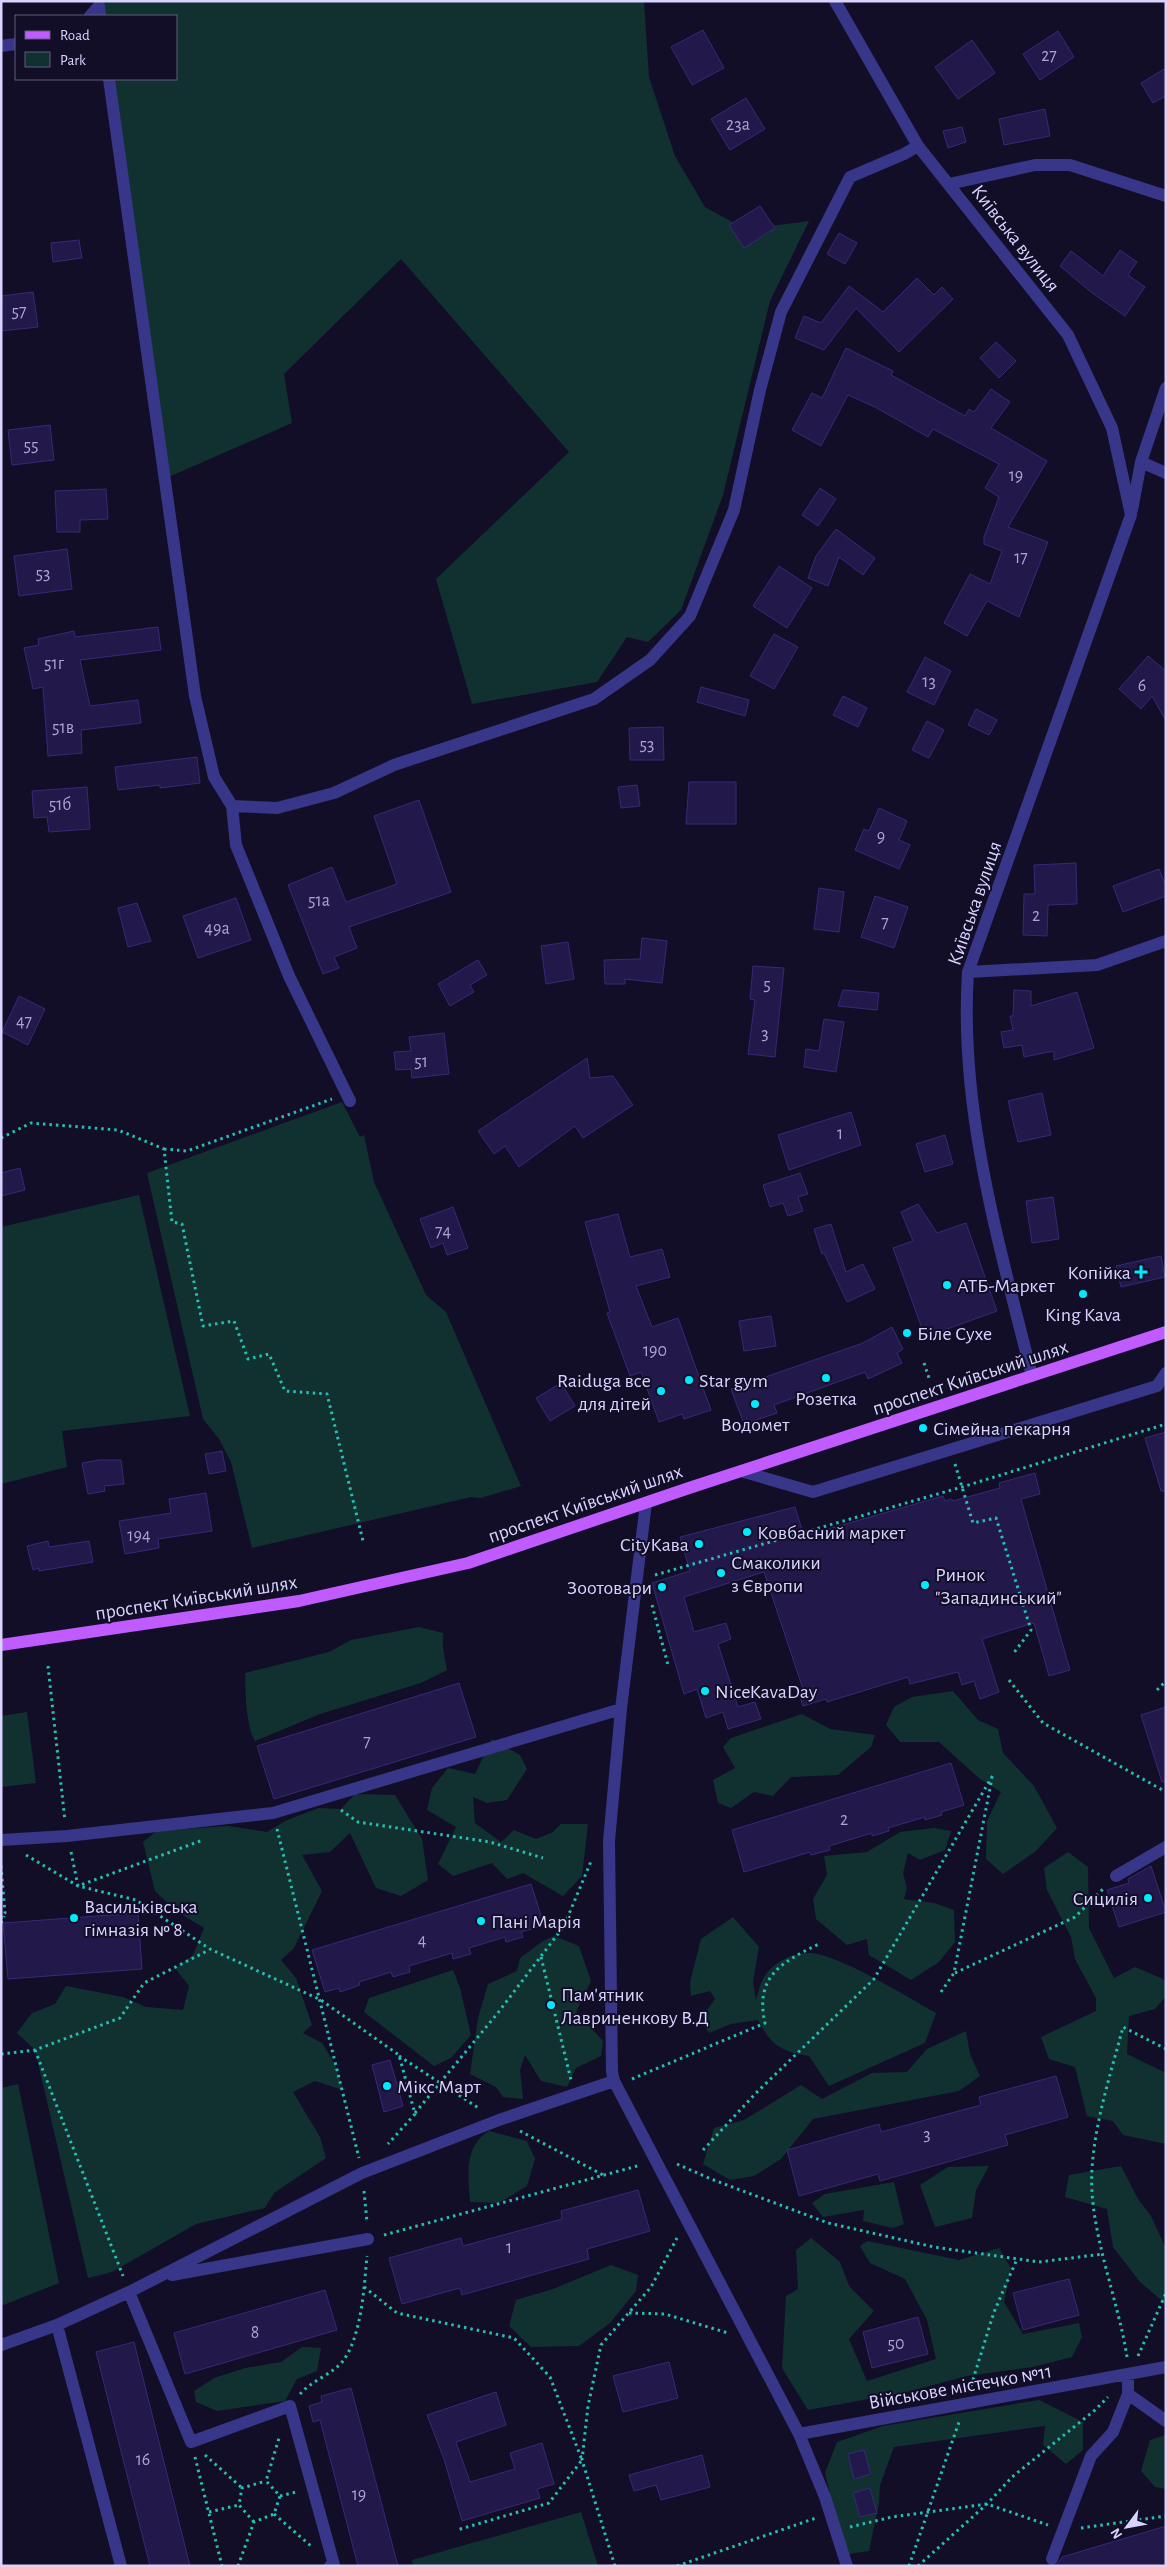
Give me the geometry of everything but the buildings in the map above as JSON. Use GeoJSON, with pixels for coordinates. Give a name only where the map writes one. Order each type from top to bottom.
{"type":"FeatureCollection","features":[{"type":"Feature","properties":{"kind":"main road","name":"проспект Київський шлях"},"geometry":{"type":"LineString","coordinates":[[1,1645],[308,1599],[468,1563],[741,1471],[1166,1332]]}},
{"type":"Feature","properties":{"kind":"street","name":"Київська вулиця"},"geometry":{"type":"LineString","coordinates":[[835,1],[918,146],[1068,335],[1112,428],[1131,515]]}},
{"type":"Feature","properties":{"kind":"street"},"geometry":{"type":"LineString","coordinates":[[91,15],[98,6],[100,15]]}},
{"type":"Feature","properties":{"kind":"street"},"geometry":{"type":"LineString","coordinates":[[1,46],[15,44]]}},
{"type":"Feature","properties":{"kind":"street"},"geometry":{"type":"LineString","coordinates":[[109,80],[195,696],[214,777],[232,806],[236,845],[289,976],[348,1098]]}},
{"type":"Feature","properties":{"kind":"street"},"geometry":{"type":"LineString","coordinates":[[232,806],[277,808],[334,793],[394,765],[594,699],[650,660],[690,616],[734,510],[760,390],[781,312],[850,176],[904,154],[918,146]]}},
{"type":"Feature","properties":{"kind":"street"},"geometry":{"type":"LineString","coordinates":[[949,184],[1035,165],[1070,165],[1166,196]]}},
{"type":"Feature","properties":{"kind":"street","name":"Київська вулиця"},"geometry":{"type":"LineString","coordinates":[[1032,1376],[984,1182],[967,1065],[965,1019],[968,972],[1131,515],[1141,462],[1166,388]]}},
{"type":"Feature","properties":{"kind":"street"},"geometry":{"type":"LineString","coordinates":[[1141,462],[1166,473]]}},
{"type":"Feature","properties":{"kind":"street"},"geometry":{"type":"LineString","coordinates":[[968,972],[1097,965],[1166,941]]}},
{"type":"Feature","properties":{"kind":"street"},"geometry":{"type":"LineString","coordinates":[[741,1471],[814,1492],[1157,1386],[1166,1373]]}},
{"type":"Feature","properties":{"kind":"street"},"geometry":{"type":"LineString","coordinates":[[646,1503],[621,1709],[609,1841],[612,2072],[620,2081],[656,2161],[799,2434],[825,2497],[847,2566]]}},
{"type":"Feature","properties":{"kind":"street"},"geometry":{"type":"LineString","coordinates":[[1,1840],[67,1836],[274,1813],[621,1709]]}},
{"type":"Feature","properties":{"kind":"street"},"geometry":{"type":"LineString","coordinates":[[1116,1876],[1166,1847]]}},
{"type":"Feature","properties":{"kind":"street"},"geometry":{"type":"LineString","coordinates":[[1,2345],[57,2325],[129,2292],[362,2173],[499,2120],[620,2081]]}},
{"type":"Feature","properties":{"kind":"street"},"geometry":{"type":"LineString","coordinates":[[158,2278],[368,2239]]}},
{"type":"Feature","properties":{"kind":"street"},"geometry":{"type":"LineString","coordinates":[[129,2292],[191,2442],[290,2406],[332,2565]]}},
{"type":"Feature","properties":{"kind":"street"},"geometry":{"type":"LineString","coordinates":[[57,2325],[121,2566]]}},
{"type":"Feature","properties":{"kind":"street","name":"Військове містечко №11"},"geometry":{"type":"LineString","coordinates":[[799,2434],[1166,2367]]}},
{"type":"Feature","properties":{"kind":"street"},"geometry":{"type":"LineString","coordinates":[[1052,2559],[1091,2456],[1113,2432],[1128,2394],[1128,2375]]}},
{"type":"Feature","properties":{"kind":"street"},"geometry":{"type":"LineString","coordinates":[[1128,2394],[1166,2422]]}},
{"type":"Feature","properties":{"kind":"path"},"geometry":{"type":"LineString","coordinates":[[1,1138],[31,1123],[118,1130],[164,1149],[187,1151],[348,1098]]}},
{"type":"Feature","properties":{"kind":"path"},"geometry":{"type":"LineString","coordinates":[[164,1149],[172,1222],[182,1224],[203,1326],[234,1321],[248,1359],[269,1354],[285,1391],[327,1394],[363,1541]]}},
{"type":"Feature","properties":{"kind":"path"},"geometry":{"type":"LineString","coordinates":[[924,1363],[930,1381]]}},
{"type":"Feature","properties":{"kind":"path"},"geometry":{"type":"LineString","coordinates":[[654,1576],[962,1487],[1166,1424]]}},
{"type":"Feature","properties":{"kind":"path"},"geometry":{"type":"LineString","coordinates":[[962,1487],[973,1523],[996,1518],[1031,1630],[1013,1654]]}},
{"type":"Feature","properties":{"kind":"path"},"geometry":{"type":"LineString","coordinates":[[649,1596],[668,1665]]}},
{"type":"Feature","properties":{"kind":"path"},"geometry":{"type":"LineString","coordinates":[[1009,1680],[1043,1723],[1166,1792]]}},
{"type":"Feature","properties":{"kind":"path"},"geometry":{"type":"LineString","coordinates":[[1157,1690],[1166,1681]]}},
{"type":"Feature","properties":{"kind":"path"},"geometry":{"type":"LineString","coordinates":[[702,2150],[755,2094],[874,1979],[993,1775],[954,1973],[941,1992]]}},
{"type":"Feature","properties":{"kind":"path"},"geometry":{"type":"LineString","coordinates":[[324,1798],[358,1822],[490,1842],[543,1858]]}},
{"type":"Feature","properties":{"kind":"path"},"geometry":{"type":"LineString","coordinates":[[382,2151],[446,2078],[564,1926],[596,1850]]}},
{"type":"Feature","properties":{"kind":"path"},"geometry":{"type":"LineString","coordinates":[[18,1851],[78,1886],[136,1900],[210,1949],[321,2000],[399,2055],[415,2114]]}},
{"type":"Feature","properties":{"kind":"path"},"geometry":{"type":"LineString","coordinates":[[1,1866],[5,1913],[1,1923]]}},
{"type":"Feature","properties":{"kind":"path"},"geometry":{"type":"LineString","coordinates":[[954,1973],[1075,1917],[1116,1876]]}},
{"type":"Feature","properties":{"kind":"path"},"geometry":{"type":"LineString","coordinates":[[1,1918],[5,1913]]}},
{"type":"Feature","properties":{"kind":"path"},"geometry":{"type":"LineString","coordinates":[[290,2406],[307,2386],[342,2362],[352,2342],[364,2287],[368,2239],[362,2173],[321,2000],[301,1931]]}},
{"type":"Feature","properties":{"kind":"path"},"geometry":{"type":"LineString","coordinates":[[620,2081],[765,2022],[762,2002],[767,1982],[786,1960],[821,1943]]}},
{"type":"Feature","properties":{"kind":"path"},"geometry":{"type":"LineString","coordinates":[[1,2054],[35,2050],[120,2018],[144,1983],[210,1949]]}},
{"type":"Feature","properties":{"kind":"path"},"geometry":{"type":"LineString","coordinates":[[541,1957],[575,2094]]}},
{"type":"Feature","properties":{"kind":"path"},"geometry":{"type":"LineString","coordinates":[[1128,2375],[1127,2355],[1096,2223],[1092,2170],[1102,2105],[1122,2027],[1166,2049]]}},
{"type":"Feature","properties":{"kind":"path"},"geometry":{"type":"LineString","coordinates":[[35,2050],[129,2292]]}},
{"type":"Feature","properties":{"kind":"path"},"geometry":{"type":"LineString","coordinates":[[368,2239],[666,2158],[711,2179],[828,2223],[934,2247],[1039,2262],[1103,2254]]}},
{"type":"Feature","properties":{"kind":"path"},"geometry":{"type":"LineString","coordinates":[[457,2530],[549,2503],[582,2460],[588,2406],[601,2345],[651,2288],[687,2219]]}},
{"type":"Feature","properties":{"kind":"path"},"geometry":{"type":"LineString","coordinates":[[364,2287],[396,2313],[514,2338],[550,2377],[582,2460],[616,2566]]}},
{"type":"Feature","properties":{"kind":"path"},"geometry":{"type":"LineString","coordinates":[[1128,2375],[1166,2293]]}},
{"type":"Feature","properties":{"kind":"path"},"geometry":{"type":"LineString","coordinates":[[629,2313],[665,2314],[749,2339]]}},
{"type":"Feature","properties":{"kind":"path"},"geometry":{"type":"LineString","coordinates":[[1117,2357],[1148,2351]]}},
{"type":"Feature","properties":{"kind":"path"},"geometry":{"type":"LineString","coordinates":[[962,2387],[981,2383]]}},
{"type":"Feature","properties":{"kind":"path"},"geometry":{"type":"LineString","coordinates":[[918,2566],[987,2504],[1012,2477],[1095,2410],[1108,2396]]}},
{"type":"Feature","properties":{"kind":"path"},"geometry":{"type":"LineString","coordinates":[[266,2481],[281,2434]]}},
{"type":"Feature","properties":{"kind":"path"},"geometry":{"type":"LineString","coordinates":[[191,2442],[242,2488]]}},
{"type":"Feature","properties":{"kind":"path"},"geometry":{"type":"LineString","coordinates":[[191,2442],[222,2566]]}},
{"type":"Feature","properties":{"kind":"path"},"geometry":{"type":"LineString","coordinates":[[242,2488],[266,2481]]}},
{"type":"Feature","properties":{"kind":"path"},"geometry":{"type":"LineString","coordinates":[[238,2566],[254,2522],[274,2514],[280,2496],[266,2481]]}},
{"type":"Feature","properties":{"kind":"path"},"geometry":{"type":"LineString","coordinates":[[239,2505],[242,2488]]}},
{"type":"Feature","properties":{"kind":"path"},"geometry":{"type":"LineString","coordinates":[[835,2531],[892,2517],[987,2504]]}},
{"type":"Feature","properties":{"kind":"path"},"geometry":{"type":"LineString","coordinates":[[209,2512],[239,2505]]}},
{"type":"Feature","properties":{"kind":"path"},"geometry":{"type":"LineString","coordinates":[[239,2505],[254,2522]]}},
{"type":"Feature","properties":{"kind":"path"},"geometry":{"type":"LineString","coordinates":[[677,2566],[829,2513]]}},
{"type":"Feature","properties":{"kind":"path"},"geometry":{"type":"LineString","coordinates":[[274,2514],[332,2565]]}},
{"type":"Feature","properties":{"kind":"green space"},"geometry":{"type":"Polygon","coordinates":[[[98,1],[644,1],[649,77],[675,156],[705,207],[745,229],[809,221],[770,301],[723,495],[681,610],[648,642],[627,637],[597,682],[472,704],[436,579],[569,452],[401,259],[284,374],[292,423],[164,479],[109,80],[178,80],[178,15],[100,15],[98,1]]]}},
{"type":"Feature","properties":{"kind":"green space"},"geometry":{"type":"Polygon","coordinates":[[[342,1102],[360,1137],[364,1135],[374,1182],[426,1295],[446,1312],[521,1486],[481,1498],[471,1497],[252,1548],[231,1462],[219,1439],[203,1419],[147,1173],[342,1102]]]}},
{"type":"Feature","properties":{"kind":"green space"},"geometry":{"type":"Polygon","coordinates":[[[139,1195],[190,1416],[62,1431],[67,1467],[1,1484],[1,1227],[139,1195]]]}},
{"type":"Feature","properties":{"kind":"green space"},"geometry":{"type":"Polygon","coordinates":[[[419,1627],[443,1633],[443,1648],[447,1670],[421,1683],[320,1714],[255,1741],[249,1725],[245,1673],[329,1652],[351,1640],[419,1627]]]}},
{"type":"Feature","properties":{"kind":"green space"},"geometry":{"type":"Polygon","coordinates":[[[953,1691],[978,1720],[998,1729],[1003,1753],[1034,1786],[1057,1828],[1036,1851],[1003,1874],[986,1859],[987,1821],[1001,1792],[980,1779],[939,1742],[900,1742],[886,1725],[894,1707],[912,1697],[953,1691]]]}},
{"type":"Feature","properties":{"kind":"green space"},"geometry":{"type":"Polygon","coordinates":[[[27,1712],[36,1783],[1,1787],[1,1716],[27,1712]]]}},
{"type":"Feature","properties":{"kind":"green space"},"geometry":{"type":"Polygon","coordinates":[[[802,1714],[830,1729],[875,1735],[871,1747],[838,1775],[791,1777],[773,1796],[754,1792],[731,1808],[718,1803],[713,1780],[735,1768],[723,1747],[731,1738],[802,1714]]]}},
{"type":"Feature","properties":{"kind":"green space"},"geometry":{"type":"Polygon","coordinates":[[[492,1739],[520,1755],[527,1769],[507,1800],[487,1803],[473,1797],[475,1823],[501,1842],[514,1830],[536,1839],[553,1832],[561,1824],[588,1824],[582,1876],[563,1896],[523,1873],[507,1879],[492,1863],[453,1876],[438,1864],[456,1827],[427,1810],[432,1788],[448,1768],[475,1774],[492,1739]]]}},
{"type":"Feature","properties":{"kind":"green space"},"geometry":{"type":"Polygon","coordinates":[[[355,1794],[395,1795],[422,1839],[428,1880],[401,1896],[376,1888],[350,1833],[330,1852],[302,1855],[322,1891],[294,1948],[281,1960],[296,1978],[312,2025],[303,2033],[322,2043],[336,2066],[343,2090],[315,2081],[293,2092],[320,2137],[326,2158],[274,2193],[265,2208],[196,2224],[112,2272],[88,2278],[35,2050],[17,2033],[32,2013],[55,2004],[66,1986],[123,1997],[146,2007],[183,2010],[189,1986],[175,1968],[193,1955],[204,1928],[176,1911],[155,1891],[143,1842],[157,1831],[228,1826],[267,1832],[287,1820],[319,1808],[341,1809],[355,1794]]]}},
{"type":"Feature","properties":{"kind":"green space"},"geometry":{"type":"Polygon","coordinates":[[[934,1828],[951,1831],[945,1850],[920,1860],[908,1853],[903,1873],[907,1888],[904,1899],[934,1903],[954,1910],[955,1942],[939,1962],[911,1980],[869,1955],[867,1939],[847,1945],[816,1919],[813,1899],[827,1875],[824,1856],[867,1852],[900,1832],[934,1828]]]}},
{"type":"Feature","properties":{"kind":"green space"},"geometry":{"type":"Polygon","coordinates":[[[1068,1852],[1088,1867],[1089,1928],[1114,1978],[1135,1967],[1163,1979],[1166,1984],[1166,1996],[1155,2009],[1129,2016],[1127,2054],[1166,2073],[1166,2144],[1123,2135],[1113,2121],[1087,2116],[1075,2067],[1049,2059],[1041,2037],[1096,2011],[1096,1998],[1075,1959],[1071,1937],[1047,1890],[1044,1868],[1068,1852]]]}},
{"type":"Feature","properties":{"kind":"green space"},"geometry":{"type":"Polygon","coordinates":[[[733,1917],[759,1947],[753,1982],[756,2000],[761,1983],[776,1964],[793,1955],[805,1953],[824,1956],[857,1969],[936,2013],[925,2043],[829,2086],[809,2056],[791,2052],[778,2046],[768,2036],[758,2020],[731,2024],[709,2033],[700,2020],[715,1999],[710,1991],[691,1996],[690,1982],[701,1939],[733,1917]]]}},
{"type":"Feature","properties":{"kind":"green space"},"geometry":{"type":"Polygon","coordinates":[[[554,1936],[579,1946],[591,1981],[576,2012],[603,2041],[601,2056],[576,2068],[567,2087],[541,2081],[525,2055],[520,2070],[523,2099],[503,2097],[496,2087],[470,2074],[478,2018],[488,1984],[517,1971],[520,1958],[543,1941],[554,1936]]]}},
{"type":"Feature","properties":{"kind":"green space"},"geometry":{"type":"Polygon","coordinates":[[[453,1970],[460,1988],[471,2035],[451,2058],[434,2066],[364,2012],[369,1998],[453,1970]]]}},
{"type":"Feature","properties":{"kind":"green space"},"geometry":{"type":"Polygon","coordinates":[[[966,2031],[970,2054],[980,2076],[959,2091],[813,2119],[781,2159],[754,2176],[730,2180],[703,2164],[714,2128],[744,2120],[801,2085],[822,2099],[872,2073],[907,2072],[927,2049],[966,2031]]]}},
{"type":"Feature","properties":{"kind":"green space"},"geometry":{"type":"Polygon","coordinates":[[[18,2084],[59,2283],[1,2306],[1,2088],[18,2084]]]}},
{"type":"Feature","properties":{"kind":"green space"},"geometry":{"type":"Polygon","coordinates":[[[489,2131],[527,2141],[535,2159],[527,2186],[499,2203],[470,2202],[469,2162],[471,2153],[481,2137],[489,2131]]]}},
{"type":"Feature","properties":{"kind":"green space"},"geometry":{"type":"Polygon","coordinates":[[[989,2166],[976,2190],[972,2218],[935,2227],[920,2185],[948,2167],[989,2166]]]}},
{"type":"Feature","properties":{"kind":"green space"},"geometry":{"type":"Polygon","coordinates":[[[1121,2166],[1138,2199],[1151,2216],[1166,2249],[1166,2304],[1140,2282],[1113,2247],[1107,2209],[1065,2197],[1069,2175],[1121,2166]]]}},
{"type":"Feature","properties":{"kind":"green space"},"geometry":{"type":"Polygon","coordinates":[[[894,2182],[904,2224],[893,2228],[863,2221],[864,2210],[823,2217],[812,2203],[825,2194],[894,2182]]]}},
{"type":"Feature","properties":{"kind":"green space"},"geometry":{"type":"Polygon","coordinates":[[[811,2238],[840,2262],[849,2286],[874,2311],[849,2339],[867,2381],[936,2359],[927,2320],[905,2279],[870,2263],[860,2246],[867,2241],[959,2260],[999,2248],[1011,2268],[1004,2302],[1023,2334],[1079,2323],[1082,2337],[1072,2357],[1033,2367],[967,2376],[907,2392],[808,2410],[782,2368],[786,2296],[798,2289],[796,2250],[811,2238]]]}},
{"type":"Feature","properties":{"kind":"green space"},"geometry":{"type":"Polygon","coordinates":[[[611,2265],[638,2275],[636,2291],[610,2323],[579,2346],[531,2347],[509,2326],[516,2300],[553,2289],[611,2265]]]}},
{"type":"Feature","properties":{"kind":"green space"},"geometry":{"type":"Polygon","coordinates":[[[302,2347],[321,2348],[317,2371],[297,2379],[285,2401],[217,2411],[196,2402],[194,2391],[214,2378],[245,2368],[281,2362],[302,2347]]]}},
{"type":"Feature","properties":{"kind":"green space"},"geometry":{"type":"Polygon","coordinates":[[[1039,2400],[1083,2422],[1083,2450],[1066,2464],[1043,2445],[1045,2426],[894,2447],[880,2485],[879,2503],[869,2551],[849,2554],[837,2523],[825,2473],[837,2442],[883,2426],[1039,2400]]]}},
{"type":"Feature","properties":{"kind":"green space"},"geometry":{"type":"Polygon","coordinates":[[[1166,2435],[1166,2489],[1155,2487],[1141,2471],[1150,2440],[1166,2435]]]}},
{"type":"Feature","properties":{"kind":"green space"},"geometry":{"type":"Polygon","coordinates":[[[581,2512],[598,2566],[413,2566],[412,2560],[581,2512]]]}},
{"type":"Feature","properties":{"kind":"place","name":"Копійка"},"geometry":{"type":"Point","coordinates":[1141,1272]}},
{"type":"Feature","properties":{"kind":"place","name":"АТБ-Маркет"},"geometry":{"type":"Point","coordinates":[947,1285]}},
{"type":"Feature","properties":{"kind":"place","name":"King Kava"},"geometry":{"type":"Point","coordinates":[1083,1294]}},
{"type":"Feature","properties":{"kind":"place","name":"Біле Сухе"},"geometry":{"type":"Point","coordinates":[907,1333]}},
{"type":"Feature","properties":{"kind":"place","name":"Розетка"},"geometry":{"type":"Point","coordinates":[826,1378]}},
{"type":"Feature","properties":{"kind":"place","name":"Star gym"},"geometry":{"type":"Point","coordinates":[689,1380]}},
{"type":"Feature","properties":{"kind":"place","name":"Raiduga все для дітей"},"geometry":{"type":"Point","coordinates":[661,1391]}},
{"type":"Feature","properties":{"kind":"place","name":"Водомет"},"geometry":{"type":"Point","coordinates":[755,1404]}},
{"type":"Feature","properties":{"kind":"place","name":"Сімейна пекарня"},"geometry":{"type":"Point","coordinates":[923,1428]}},
{"type":"Feature","properties":{"kind":"place","name":"Ковбасний маркет"},"geometry":{"type":"Point","coordinates":[747,1532]}},
{"type":"Feature","properties":{"kind":"place","name":"CityКава"},"geometry":{"type":"Point","coordinates":[699,1544]}},
{"type":"Feature","properties":{"kind":"place","name":"Смаколики з Європи"},"geometry":{"type":"Point","coordinates":[721,1573]}},
{"type":"Feature","properties":{"kind":"place","name":"Ринок \"Западинський\""},"geometry":{"type":"Point","coordinates":[925,1585]}},
{"type":"Feature","properties":{"kind":"place","name":"Зоотовари"},"geometry":{"type":"Point","coordinates":[662,1587]}},
{"type":"Feature","properties":{"kind":"place","name":"NiceKavaDay"},"geometry":{"type":"Point","coordinates":[705,1691]}},
{"type":"Feature","properties":{"kind":"place","name":"Сицилія"},"geometry":{"type":"Point","coordinates":[1148,1898]}},
{"type":"Feature","properties":{"kind":"place","name":"Васильківська гімназія № 8"},"geometry":{"type":"Point","coordinates":[74,1918]}},
{"type":"Feature","properties":{"kind":"place","name":"Панi Марiя"},"geometry":{"type":"Point","coordinates":[481,1921]}},
{"type":"Feature","properties":{"kind":"place","name":"Пам'ятник Лавриненкову В.Д"},"geometry":{"type":"Point","coordinates":[551,2005]}},
{"type":"Feature","properties":{"kind":"place","name":"Мікс Март"},"geometry":{"type":"Point","coordinates":[387,2086]}}]}
